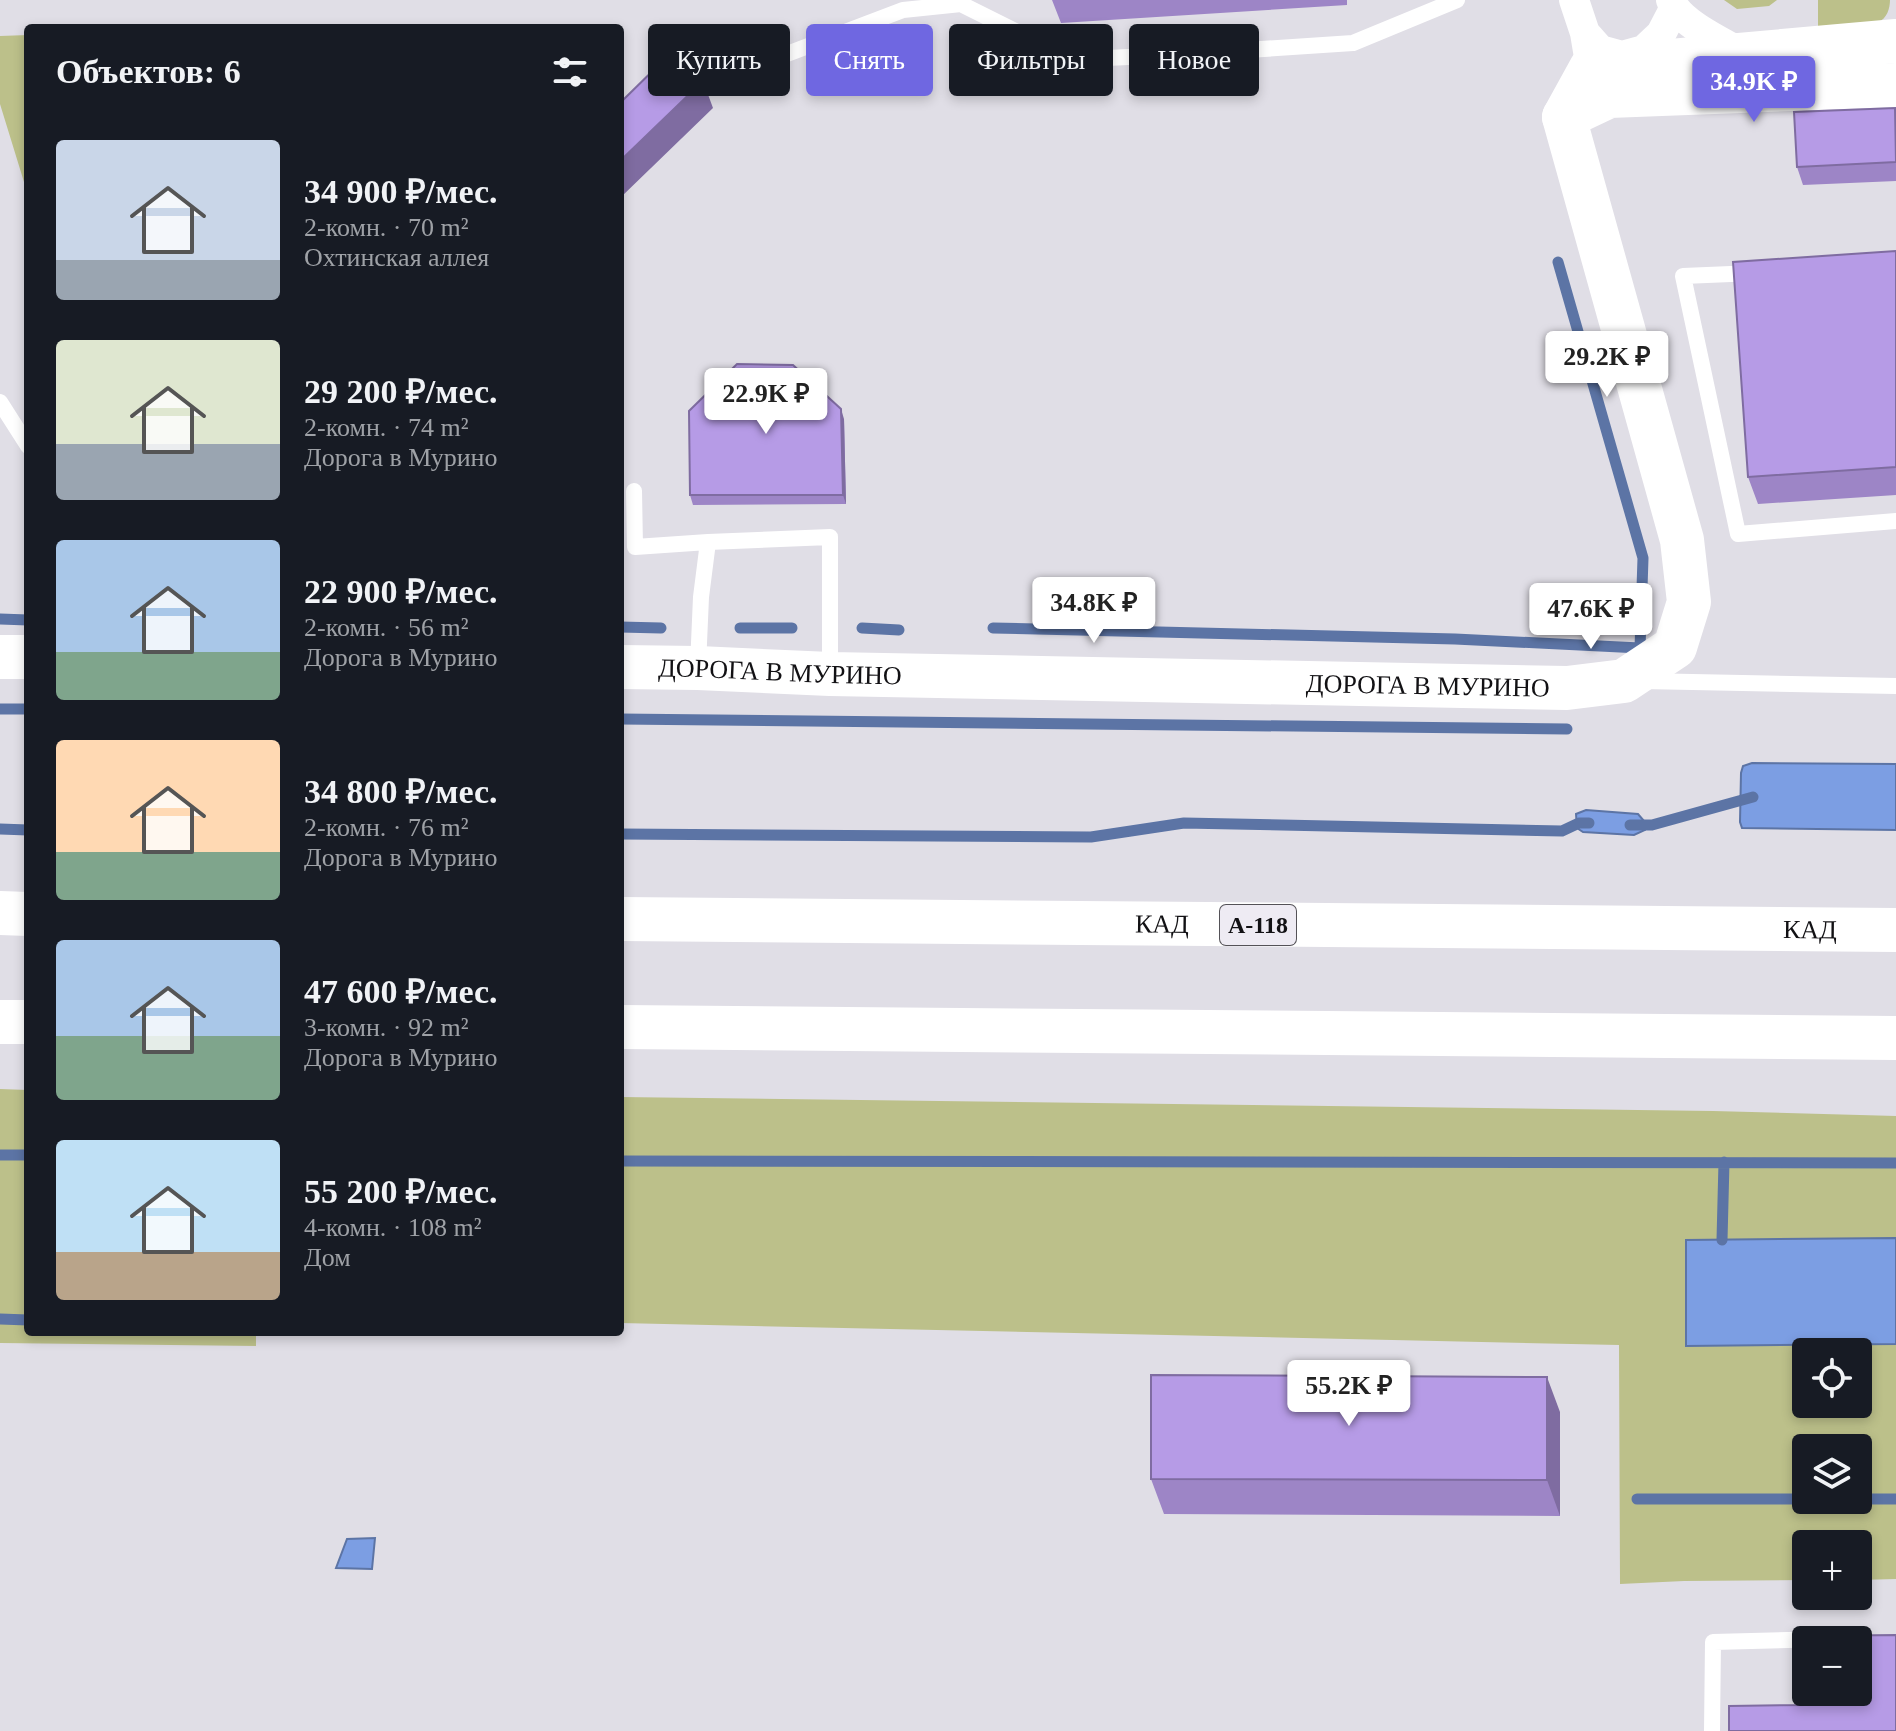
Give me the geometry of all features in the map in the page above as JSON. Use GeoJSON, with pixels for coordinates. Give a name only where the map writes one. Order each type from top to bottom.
{"type":"FeatureCollection","features":[{"type":"Feature","properties":{"kind":"main road"},"geometry":{"type":"LineString","coordinates":[[1595,65],[1896,41]]}},
{"type":"Feature","properties":{"kind":"main road"},"geometry":{"type":"LineString","coordinates":[[1595,65],[1896,85]]}},
{"type":"Feature","properties":{"kind":"main road","name":"ДОРОГА В МУРИНО"},"geometry":{"type":"LineString","coordinates":[[624,667],[1567,688],[1624,681],[1675,647],[1689,602],[1682,540],[1564,117],[1595,65]]}},
{"type":"Feature","properties":{"kind":"main road"},"geometry":{"type":"LineString","coordinates":[[0,657],[24,657]]}},
{"type":"Feature","properties":{"kind":"main road"},"geometry":{"type":"LineString","coordinates":[[0,913],[24,914]]}},
{"type":"Feature","properties":{"kind":"main road","name":"КАД"},"geometry":{"type":"LineString","coordinates":[[624,919],[1896,930]]}},
{"type":"Feature","properties":{"kind":"main road"},"geometry":{"type":"LineString","coordinates":[[0,1022],[24,1022]]}},
{"type":"Feature","properties":{"kind":"main road"},"geometry":{"type":"LineString","coordinates":[[624,1027],[1896,1038]]}},
{"type":"Feature","properties":{"kind":"street"},"geometry":{"type":"LineString","coordinates":[[1574,0],[1595,65]]}},
{"type":"Feature","properties":{"kind":"street"},"geometry":{"type":"LineString","coordinates":[[1595,65],[1600,50],[1622,56],[1644,50],[1661,34],[1673,5],[1702,30],[1743,54]]}},
{"type":"Feature","properties":{"kind":"lane"},"geometry":{"type":"LineString","coordinates":[[790,53],[903,10],[961,4],[1041,44],[1085,59],[1353,43],[1457,0]]}},
{"type":"Feature","properties":{"kind":"lane"},"geometry":{"type":"LineString","coordinates":[[1775,272],[1683,276],[1738,534],[1896,521]]}},
{"type":"Feature","properties":{"kind":"lane"},"geometry":{"type":"LineString","coordinates":[[0,402],[24,440]]}},
{"type":"Feature","properties":{"kind":"lane"},"geometry":{"type":"LineString","coordinates":[[634,491],[635,547],[830,537],[830,674]]}},
{"type":"Feature","properties":{"kind":"lane"},"geometry":{"type":"LineString","coordinates":[[698,668],[701,597],[708,542]]}},
{"type":"Feature","properties":{"kind":"lane"},"geometry":{"type":"LineString","coordinates":[[1624,681],[1896,686]]}},
{"type":"Feature","properties":{"kind":"lane"},"geometry":{"type":"LineString","coordinates":[[1712,1731],[1713,1642],[1792,1640]]}},
{"type":"Feature","properties":{"kind":"green space"},"geometry":{"type":"Polygon","coordinates":[[[1724,0],[1777,0],[1769,6],[1737,9],[1724,0]]]}},
{"type":"Feature","properties":{"kind":"green space"},"geometry":{"type":"Polygon","coordinates":[[[1818,0],[1890,0],[1887,13],[1878,22],[1818,27],[1818,0]]]}},
{"type":"Feature","properties":{"kind":"green space"},"geometry":{"type":"Polygon","coordinates":[[[24,35],[24,182],[0,104],[0,36],[24,35]]]}},
{"type":"Feature","properties":{"kind":"green space"},"geometry":{"type":"Polygon","coordinates":[[[0,1089],[24,1090],[24,1336],[256,1336],[256,1346],[0,1343],[0,1089]]]}},
{"type":"Feature","properties":{"kind":"green space"},"geometry":{"type":"Polygon","coordinates":[[[624,1097],[1896,1116],[1896,1579],[1872,1580],[1872,1530],[1792,1530],[1792,1580],[1620,1584],[1619,1345],[624,1323],[624,1097]]]}},
{"type":"Feature","properties":{"kind":"water"},"geometry":{"type":"Polygon","coordinates":[[[1752,763],[1896,764],[1896,830],[1742,828],[1741,773],[1743,766],[1752,763]]]}},
{"type":"Feature","properties":{"kind":"water"},"geometry":{"type":"Polygon","coordinates":[[[1586,810],[1638,814],[1644,821],[1645,830],[1634,835],[1583,832],[1577,828],[1576,814],[1586,810]]]}},
{"type":"Feature","properties":{"kind":"water"},"geometry":{"type":"Polygon","coordinates":[[[1896,1238],[1896,1344],[1872,1344],[1872,1338],[1792,1338],[1792,1345],[1686,1346],[1686,1240],[1896,1238]]]}},
{"type":"Feature","properties":{"kind":"water"},"geometry":{"type":"Polygon","coordinates":[[[375,1538],[372,1569],[336,1568],[347,1539],[375,1538]]]}},
{"type":"Feature","properties":{"kind":"building"},"geometry":{"type":"Polygon","coordinates":[[[648,76],[648,96],[687,96],[624,157],[624,99],[648,76]]]}},
{"type":"Feature","properties":{"kind":"building"},"geometry":{"type":"Polygon","coordinates":[[[1895,108],[1896,162],[1797,167],[1794,112],[1895,108]]]}},
{"type":"Feature","properties":{"kind":"building"},"geometry":{"type":"Polygon","coordinates":[[[1896,251],[1896,467],[1748,477],[1733,262],[1896,251]]]}},
{"type":"Feature","properties":{"kind":"building"},"geometry":{"type":"Polygon","coordinates":[[[737,364],[793,365],[841,409],[843,495],[690,495],[689,411],[737,364]]]}},
{"type":"Feature","properties":{"kind":"building"},"geometry":{"type":"Polygon","coordinates":[[[1151,1375],[1547,1377],[1547,1480],[1151,1479],[1151,1375]]]}},
{"type":"Feature","properties":{"kind":"building"},"geometry":{"type":"Polygon","coordinates":[[[1872,1635],[1896,1635],[1896,1731],[1729,1731],[1729,1706],[1872,1706],[1872,1635]]]}},
{"type":"Feature","properties":{"kind":"waterway"},"geometry":{"type":"LineString","coordinates":[[993,628],[1455,639],[1640,648],[1643,558],[1558,262]]}},
{"type":"Feature","properties":{"kind":"waterway"},"geometry":{"type":"LineString","coordinates":[[0,619],[24,620]]}},
{"type":"Feature","properties":{"kind":"waterway"},"geometry":{"type":"LineString","coordinates":[[624,627],[661,628]]}},
{"type":"Feature","properties":{"kind":"waterway"},"geometry":{"type":"LineString","coordinates":[[740,628],[792,628]]}},
{"type":"Feature","properties":{"kind":"waterway"},"geometry":{"type":"LineString","coordinates":[[862,628],[899,630]]}},
{"type":"Feature","properties":{"kind":"waterway"},"geometry":{"type":"LineString","coordinates":[[0,709],[24,709]]}},
{"type":"Feature","properties":{"kind":"waterway"},"geometry":{"type":"LineString","coordinates":[[624,719],[1567,729]]}},
{"type":"Feature","properties":{"kind":"waterway"},"geometry":{"type":"LineString","coordinates":[[1630,825],[1652,825],[1753,797]]}},
{"type":"Feature","properties":{"kind":"waterway"},"geometry":{"type":"LineString","coordinates":[[624,834],[1091,837],[1184,823],[1562,831],[1579,823],[1589,823]]}},
{"type":"Feature","properties":{"kind":"waterway"},"geometry":{"type":"LineString","coordinates":[[0,829],[24,830]]}},
{"type":"Feature","properties":{"kind":"waterway"},"geometry":{"type":"LineString","coordinates":[[0,1155],[24,1155]]}},
{"type":"Feature","properties":{"kind":"waterway"},"geometry":{"type":"LineString","coordinates":[[624,1161],[1896,1163]]}},
{"type":"Feature","properties":{"kind":"waterway"},"geometry":{"type":"LineString","coordinates":[[1722,1240],[1724,1162]]}},
{"type":"Feature","properties":{"kind":"waterway"},"geometry":{"type":"LineString","coordinates":[[0,1319],[24,1320]]}},
{"type":"Feature","properties":{"kind":"waterway"},"geometry":{"type":"LineString","coordinates":[[1637,1499],[1792,1499]]}},
{"type":"Feature","properties":{"kind":"waterway"},"geometry":{"type":"LineString","coordinates":[[1872,1499],[1896,1499]]}}]}
